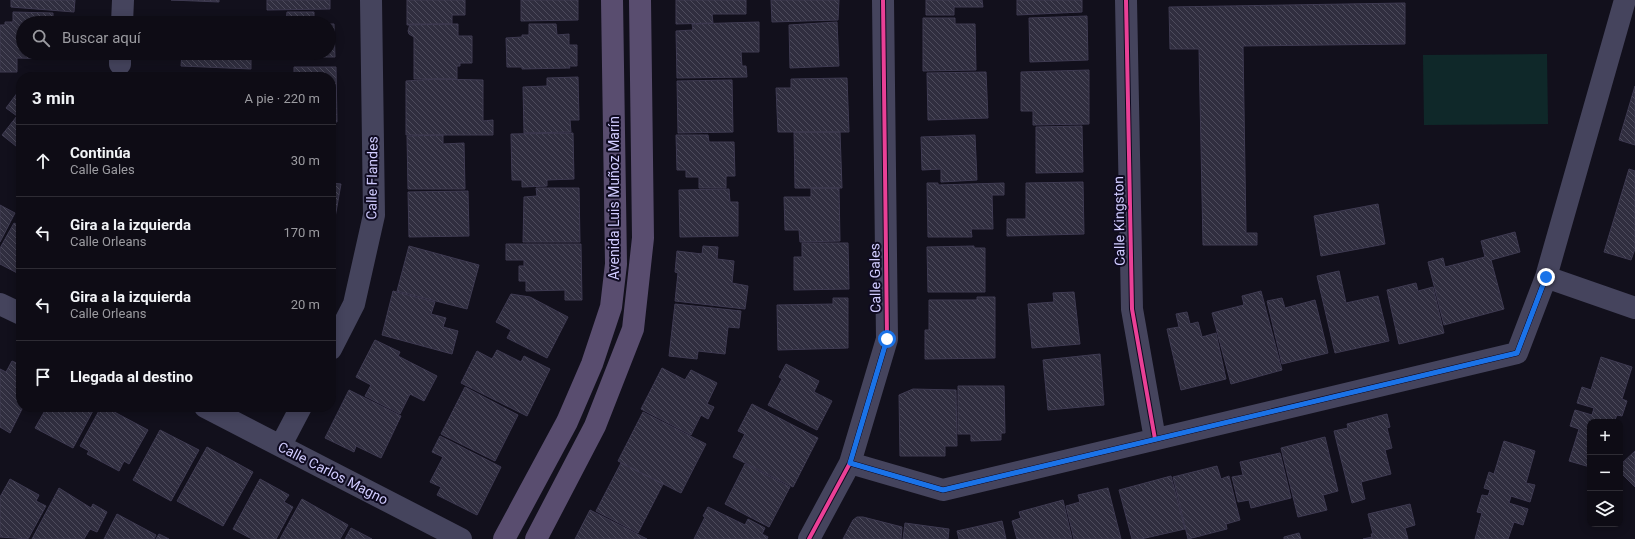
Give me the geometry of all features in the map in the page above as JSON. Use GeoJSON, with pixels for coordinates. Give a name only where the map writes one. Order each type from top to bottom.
{"type":"FeatureCollection","features":[{"type":"Feature","properties":{"kind":"main road","name":"Avenida Luis Muñoz Marín"},"geometry":{"type":"LineString","coordinates":[[504,539],[566,422],[592,364],[611,307],[616,264],[612,0]]}},
{"type":"Feature","properties":{"kind":"main road","name":"Avenida Luis Muñoz Marín"},"geometry":{"type":"LineString","coordinates":[[536,539],[595,426],[632,330],[643,238],[640,0]]}},
{"type":"Feature","properties":{"kind":"street"},"geometry":{"type":"LineString","coordinates":[[122,16],[123,0]]}},
{"type":"Feature","properties":{"kind":"street","name":"Calle Flandes"},"geometry":{"type":"LineString","coordinates":[[336,339],[354,304],[374,215],[371,0]]}},
{"type":"Feature","properties":{"kind":"street","name":"Calle Gales"},"geometry":{"type":"LineString","coordinates":[[809,539],[850,463],[887,339],[883,0]]}},
{"type":"Feature","properties":{"kind":"street","name":"Calle Kingston"},"geometry":{"type":"LineString","coordinates":[[1126,0],[1132,309],[1154,439]]}},
{"type":"Feature","properties":{"kind":"street"},"geometry":{"type":"LineString","coordinates":[[850,463],[943,490],[1517,353],[1546,277],[1625,0]]}},
{"type":"Feature","properties":{"kind":"street"},"geometry":{"type":"LineString","coordinates":[[1546,277],[1635,308]]}},
{"type":"Feature","properties":{"kind":"street"},"geometry":{"type":"LineString","coordinates":[[0,304],[16,312]]}},
{"type":"Feature","properties":{"kind":"street","name":"Calle Carlos Magno"},"geometry":{"type":"LineString","coordinates":[[215,412],[461,539]]}},
{"type":"Feature","properties":{"kind":"street"},"geometry":{"type":"LineString","coordinates":[[281,445],[298,412]]}},
{"type":"Feature","properties":{"kind":"green space"},"geometry":{"type":"Polygon","coordinates":[[[1547,54],[1548,124],[1424,125],[1423,55],[1547,54]]]}},
{"type":"Feature","properties":{"kind":"building"},"geometry":{"type":"Polygon","coordinates":[[[11,0],[75,0],[74,12],[11,7],[11,0]]]}},
{"type":"Feature","properties":{"kind":"building"},"geometry":{"type":"Polygon","coordinates":[[[171,0],[219,0],[219,2],[171,0]]]}},
{"type":"Feature","properties":{"kind":"building"},"geometry":{"type":"Polygon","coordinates":[[[267,0],[330,0],[330,9],[267,10],[267,0]]]}},
{"type":"Feature","properties":{"kind":"building"},"geometry":{"type":"Polygon","coordinates":[[[407,0],[465,0],[465,15],[452,15],[452,24],[407,25],[407,0]]]}},
{"type":"Feature","properties":{"kind":"building"},"geometry":{"type":"Polygon","coordinates":[[[521,0],[578,0],[578,20],[521,21],[521,0]]]}},
{"type":"Feature","properties":{"kind":"building"},"geometry":{"type":"Polygon","coordinates":[[[676,0],[746,0],[746,14],[712,14],[713,23],[676,24],[676,0]]]}},
{"type":"Feature","properties":{"kind":"building"},"geometry":{"type":"Polygon","coordinates":[[[771,0],[839,0],[838,20],[772,22],[771,0]]]}},
{"type":"Feature","properties":{"kind":"building"},"geometry":{"type":"Polygon","coordinates":[[[926,0],[982,0],[983,7],[954,7],[954,15],[926,15],[926,0]]]}},
{"type":"Feature","properties":{"kind":"building"},"geometry":{"type":"Polygon","coordinates":[[[1017,0],[1082,0],[1082,12],[1017,15],[1017,0]]]}},
{"type":"Feature","properties":{"kind":"building"},"geometry":{"type":"Polygon","coordinates":[[[1405,3],[1405,44],[1243,46],[1246,233],[1257,233],[1257,245],[1203,245],[1199,49],[1170,49],[1169,7],[1405,3]]]}},
{"type":"Feature","properties":{"kind":"building"},"geometry":{"type":"Polygon","coordinates":[[[13,12],[53,13],[53,16],[16,16],[17,72],[0,72],[0,25],[5,25],[5,22],[13,22],[13,12]]]}},
{"type":"Feature","properties":{"kind":"building"},"geometry":{"type":"Polygon","coordinates":[[[287,12],[314,12],[314,16],[287,16],[287,12]]]}},
{"type":"Feature","properties":{"kind":"building"},"geometry":{"type":"Polygon","coordinates":[[[1087,16],[1088,60],[1030,62],[1029,18],[1087,16]]]}},
{"type":"Feature","properties":{"kind":"building"},"geometry":{"type":"Polygon","coordinates":[[[923,18],[955,18],[955,24],[975,24],[976,70],[923,71],[923,18]]]}},
{"type":"Feature","properties":{"kind":"building"},"geometry":{"type":"Polygon","coordinates":[[[759,22],[759,52],[741,52],[742,66],[746,66],[747,77],[677,78],[676,31],[693,30],[692,24],[759,22]]]}},
{"type":"Feature","properties":{"kind":"building"},"geometry":{"type":"Polygon","coordinates":[[[837,22],[839,66],[790,68],[789,25],[837,22]]]}},
{"type":"Feature","properties":{"kind":"building"},"geometry":{"type":"Polygon","coordinates":[[[410,24],[458,24],[458,36],[472,36],[472,63],[460,63],[460,66],[457,66],[457,79],[414,79],[414,37],[409,34],[408,31],[410,24]]]}},
{"type":"Feature","properties":{"kind":"building"},"geometry":{"type":"Polygon","coordinates":[[[529,24],[556,24],[557,35],[569,34],[569,45],[577,45],[577,66],[569,66],[570,68],[522,69],[522,67],[507,67],[506,38],[529,35],[529,24]]]}},
{"type":"Feature","properties":{"kind":"building"},"geometry":{"type":"Polygon","coordinates":[[[181,60],[251,60],[251,69],[181,66],[181,60]]]}},
{"type":"Feature","properties":{"kind":"building"},"geometry":{"type":"Polygon","coordinates":[[[294,67],[336,67],[337,122],[336,72],[294,72],[294,67]]]}},
{"type":"Feature","properties":{"kind":"building"},"geometry":{"type":"Polygon","coordinates":[[[1089,70],[1089,124],[1033,125],[1033,111],[1021,111],[1021,72],[1089,70]]]}},
{"type":"Feature","properties":{"kind":"building"},"geometry":{"type":"Polygon","coordinates":[[[986,72],[988,118],[928,120],[927,73],[986,72]]]}},
{"type":"Feature","properties":{"kind":"building"},"geometry":{"type":"Polygon","coordinates":[[[578,77],[579,120],[570,120],[571,132],[524,133],[523,87],[547,86],[547,78],[578,77]]]}},
{"type":"Feature","properties":{"kind":"building"},"geometry":{"type":"Polygon","coordinates":[[[847,78],[849,132],[778,132],[776,88],[791,88],[791,79],[847,78]]]}},
{"type":"Feature","properties":{"kind":"building"},"geometry":{"type":"Polygon","coordinates":[[[437,79],[483,80],[483,121],[493,120],[493,135],[406,135],[406,81],[437,79]]]}},
{"type":"Feature","properties":{"kind":"building"},"geometry":{"type":"Polygon","coordinates":[[[732,80],[733,132],[678,133],[677,81],[732,80]]]}},
{"type":"Feature","properties":{"kind":"building"},"geometry":{"type":"Polygon","coordinates":[[[1635,86],[1635,145],[1619,140],[1635,86]]]}},
{"type":"Feature","properties":{"kind":"building"},"geometry":{"type":"Polygon","coordinates":[[[16,95],[16,115],[6,108],[16,95]]]}},
{"type":"Feature","properties":{"kind":"building"},"geometry":{"type":"Polygon","coordinates":[[[16,117],[16,146],[2,135],[16,117]]]}},
{"type":"Feature","properties":{"kind":"building"},"geometry":{"type":"Polygon","coordinates":[[[1082,126],[1083,172],[1036,173],[1036,127],[1082,126]]]}},
{"type":"Feature","properties":{"kind":"building"},"geometry":{"type":"Polygon","coordinates":[[[794,132],[840,132],[842,188],[795,188],[794,132]]]}},
{"type":"Feature","properties":{"kind":"building"},"geometry":{"type":"Polygon","coordinates":[[[573,133],[574,179],[547,180],[547,186],[522,187],[522,180],[512,180],[511,134],[573,133]]]}},
{"type":"Feature","properties":{"kind":"building"},"geometry":{"type":"Polygon","coordinates":[[[443,135],[443,144],[464,143],[465,189],[408,189],[407,136],[443,135]]]}},
{"type":"Feature","properties":{"kind":"building"},"geometry":{"type":"Polygon","coordinates":[[[676,135],[708,135],[709,142],[734,142],[735,176],[726,176],[726,188],[699,188],[699,177],[686,177],[686,170],[677,170],[676,135]]]}},
{"type":"Feature","properties":{"kind":"building"},"geometry":{"type":"Polygon","coordinates":[[[975,135],[977,180],[941,182],[941,169],[922,170],[921,137],[975,135]]]}},
{"type":"Feature","properties":{"kind":"building"},"geometry":{"type":"Polygon","coordinates":[[[1629,169],[1635,171],[1635,249],[1631,260],[1604,252],[1629,169]]]}},
{"type":"Feature","properties":{"kind":"building"},"geometry":{"type":"Polygon","coordinates":[[[1083,182],[1084,234],[1007,236],[1007,219],[1026,219],[1026,183],[1083,182]]]}},
{"type":"Feature","properties":{"kind":"building"},"geometry":{"type":"Polygon","coordinates":[[[927,183],[938,183],[938,185],[1004,183],[1004,195],[992,195],[993,229],[971,229],[972,237],[928,237],[927,183]]]}},
{"type":"Feature","properties":{"kind":"building"},"geometry":{"type":"Polygon","coordinates":[[[336,184],[341,184],[336,212],[336,184]]]}},
{"type":"Feature","properties":{"kind":"building"},"geometry":{"type":"Polygon","coordinates":[[[536,188],[579,188],[580,242],[523,242],[524,197],[537,196],[536,188]]]}},
{"type":"Feature","properties":{"kind":"building"},"geometry":{"type":"Polygon","coordinates":[[[811,188],[839,188],[840,241],[800,242],[799,230],[785,230],[784,197],[811,197],[811,188]]]}},
{"type":"Feature","properties":{"kind":"building"},"geometry":{"type":"Polygon","coordinates":[[[729,189],[730,202],[738,202],[738,236],[680,237],[679,190],[729,189]]]}},
{"type":"Feature","properties":{"kind":"building"},"geometry":{"type":"Polygon","coordinates":[[[468,191],[469,236],[409,237],[408,192],[468,191]]]}},
{"type":"Feature","properties":{"kind":"building"},"geometry":{"type":"Polygon","coordinates":[[[1378,204],[1385,244],[1321,256],[1314,216],[1378,204]]]}},
{"type":"Feature","properties":{"kind":"building"},"geometry":{"type":"Polygon","coordinates":[[[0,205],[15,213],[0,242],[0,205]]]}},
{"type":"Feature","properties":{"kind":"building"},"geometry":{"type":"Polygon","coordinates":[[[14,223],[16,224],[16,272],[0,264],[0,248],[14,223]]]}},
{"type":"Feature","properties":{"kind":"building"},"geometry":{"type":"Polygon","coordinates":[[[1515,232],[1520,252],[1491,260],[1504,309],[1444,325],[1428,262],[1443,258],[1445,267],[1485,257],[1481,241],[1515,232]]]}},
{"type":"Feature","properties":{"kind":"building"},"geometry":{"type":"Polygon","coordinates":[[[802,243],[848,243],[849,289],[794,290],[794,257],[802,257],[802,243]]]}},
{"type":"Feature","properties":{"kind":"building"},"geometry":{"type":"Polygon","coordinates":[[[506,244],[581,244],[582,300],[565,300],[565,290],[526,291],[526,281],[519,281],[519,266],[524,266],[524,260],[506,260],[506,244]]]}},
{"type":"Feature","properties":{"kind":"building"},"geometry":{"type":"Polygon","coordinates":[[[409,246],[479,265],[467,309],[397,291],[409,246]]]}},
{"type":"Feature","properties":{"kind":"building"},"geometry":{"type":"Polygon","coordinates":[[[703,246],[718,247],[717,259],[734,261],[732,283],[748,286],[745,309],[675,301],[678,273],[675,272],[677,251],[702,254],[703,246]]]}},
{"type":"Feature","properties":{"kind":"building"},"geometry":{"type":"Polygon","coordinates":[[[974,246],[974,248],[985,248],[985,292],[928,292],[927,247],[974,246]]]}},
{"type":"Feature","properties":{"kind":"building"},"geometry":{"type":"Polygon","coordinates":[[[1339,271],[1346,303],[1378,296],[1389,341],[1335,353],[1317,276],[1339,271]]]}},
{"type":"Feature","properties":{"kind":"building"},"geometry":{"type":"Polygon","coordinates":[[[1416,283],[1418,291],[1433,287],[1444,333],[1399,344],[1387,290],[1416,283]]]}},
{"type":"Feature","properties":{"kind":"building"},"geometry":{"type":"Polygon","coordinates":[[[393,291],[435,302],[431,314],[446,318],[443,327],[458,331],[452,354],[382,335],[393,291]]]}},
{"type":"Feature","properties":{"kind":"building"},"geometry":{"type":"Polygon","coordinates":[[[1261,291],[1282,370],[1231,384],[1212,313],[1244,305],[1242,296],[1261,291]]]}},
{"type":"Feature","properties":{"kind":"building"},"geometry":{"type":"Polygon","coordinates":[[[1074,292],[1080,344],[1032,348],[1028,304],[1054,302],[1053,293],[1074,292]]]}},
{"type":"Feature","properties":{"kind":"building"},"geometry":{"type":"Polygon","coordinates":[[[511,294],[530,297],[568,317],[547,358],[507,338],[511,330],[496,322],[511,294]]]}},
{"type":"Feature","properties":{"kind":"building"},"geometry":{"type":"Polygon","coordinates":[[[977,297],[995,297],[995,358],[925,359],[925,330],[929,330],[929,300],[977,300],[977,297]]]}},
{"type":"Feature","properties":{"kind":"building"},"geometry":{"type":"Polygon","coordinates":[[[833,298],[848,298],[848,348],[778,350],[777,305],[833,304],[833,298]]]}},
{"type":"Feature","properties":{"kind":"building"},"geometry":{"type":"Polygon","coordinates":[[[1282,298],[1285,308],[1315,300],[1328,353],[1282,364],[1267,301],[1282,298]]]}},
{"type":"Feature","properties":{"kind":"building"},"geometry":{"type":"Polygon","coordinates":[[[675,304],[741,311],[739,328],[728,327],[725,354],[698,351],[697,359],[669,356],[675,304]]]}},
{"type":"Feature","properties":{"kind":"building"},"geometry":{"type":"Polygon","coordinates":[[[1187,312],[1190,324],[1198,322],[1202,337],[1216,333],[1226,379],[1181,390],[1167,329],[1179,327],[1176,314],[1187,312]]]}},
{"type":"Feature","properties":{"kind":"building"},"geometry":{"type":"Polygon","coordinates":[[[375,340],[400,352],[398,356],[437,376],[424,401],[410,394],[400,414],[365,396],[371,385],[356,377],[375,340]]]}},
{"type":"Feature","properties":{"kind":"building"},"geometry":{"type":"Polygon","coordinates":[[[497,350],[521,362],[524,356],[550,369],[527,416],[461,383],[477,351],[492,359],[497,350]]]}},
{"type":"Feature","properties":{"kind":"building"},"geometry":{"type":"Polygon","coordinates":[[[1100,354],[1104,405],[1048,410],[1043,360],[1100,354]]]}},
{"type":"Feature","properties":{"kind":"building"},"geometry":{"type":"Polygon","coordinates":[[[1601,357],[1632,367],[1622,399],[1627,401],[1622,416],[1617,415],[1615,419],[1587,419],[1587,466],[1569,461],[1579,429],[1570,426],[1575,410],[1592,415],[1594,408],[1577,403],[1582,387],[1591,390],[1601,357]]]}},
{"type":"Feature","properties":{"kind":"building"},"geometry":{"type":"Polygon","coordinates":[[[12,361],[16,363],[16,412],[20,412],[10,433],[0,427],[0,369],[6,372],[12,361]]]}},
{"type":"Feature","properties":{"kind":"building"},"geometry":{"type":"Polygon","coordinates":[[[786,364],[819,381],[814,392],[832,401],[817,430],[768,405],[782,379],[779,377],[786,364]]]}},
{"type":"Feature","properties":{"kind":"building"},"geometry":{"type":"Polygon","coordinates":[[[662,368],[685,380],[691,370],[717,383],[707,404],[714,407],[708,419],[701,415],[691,435],[641,409],[662,368]]]}},
{"type":"Feature","properties":{"kind":"building"},"geometry":{"type":"Polygon","coordinates":[[[958,386],[1004,386],[1005,433],[1001,433],[1001,440],[971,441],[971,434],[958,434],[958,386]]]}},
{"type":"Feature","properties":{"kind":"building"},"geometry":{"type":"Polygon","coordinates":[[[465,387],[518,415],[495,461],[441,434],[465,387]]]}},
{"type":"Feature","properties":{"kind":"building"},"geometry":{"type":"Polygon","coordinates":[[[913,389],[956,390],[957,446],[945,446],[945,456],[900,456],[899,395],[913,389]]]}},
{"type":"Feature","properties":{"kind":"building"},"geometry":{"type":"Polygon","coordinates":[[[349,390],[401,416],[381,458],[356,446],[354,452],[325,438],[349,390]]]}},
{"type":"Feature","properties":{"kind":"building"},"geometry":{"type":"Polygon","coordinates":[[[752,404],[818,438],[793,487],[733,457],[745,434],[738,431],[752,404]]]}},
{"type":"Feature","properties":{"kind":"building"},"geometry":{"type":"Polygon","coordinates":[[[44,412],[92,412],[73,448],[35,428],[44,412]]]}},
{"type":"Feature","properties":{"kind":"building"},"geometry":{"type":"Polygon","coordinates":[[[98,412],[114,412],[148,430],[129,464],[124,461],[119,471],[87,454],[89,451],[80,446],[98,412]]]}},
{"type":"Feature","properties":{"kind":"building"},"geometry":{"type":"Polygon","coordinates":[[[643,412],[706,444],[681,493],[618,461],[643,412]]]}},
{"type":"Feature","properties":{"kind":"building"},"geometry":{"type":"Polygon","coordinates":[[[1387,414],[1390,427],[1387,428],[1392,448],[1385,450],[1391,474],[1361,482],[1365,499],[1352,503],[1334,431],[1348,428],[1347,424],[1387,414]]]}},
{"type":"Feature","properties":{"kind":"building"},"geometry":{"type":"Polygon","coordinates":[[[160,430],[199,450],[171,501],[133,480],[160,430]]]}},
{"type":"Feature","properties":{"kind":"building"},"geometry":{"type":"Polygon","coordinates":[[[440,436],[501,467],[477,515],[437,495],[441,487],[430,482],[443,457],[432,452],[440,436]]]}},
{"type":"Feature","properties":{"kind":"building"},"geometry":{"type":"Polygon","coordinates":[[[1325,437],[1338,491],[1323,495],[1327,510],[1298,517],[1281,448],[1325,437]]]}},
{"type":"Feature","properties":{"kind":"building"},"geometry":{"type":"Polygon","coordinates":[[[1504,441],[1535,451],[1526,483],[1535,485],[1530,502],[1511,496],[1509,503],[1528,509],[1523,525],[1514,522],[1508,539],[1475,539],[1482,513],[1477,512],[1482,495],[1488,496],[1490,490],[1484,488],[1489,472],[1494,474],[1504,441]]]}},
{"type":"Feature","properties":{"kind":"building"},"geometry":{"type":"Polygon","coordinates":[[[207,447],[253,472],[223,526],[177,501],[207,447]]]}},
{"type":"Feature","properties":{"kind":"building"},"geometry":{"type":"Polygon","coordinates":[[[1635,451],[1635,487],[1623,475],[1623,462],[1635,451]]]}},
{"type":"Feature","properties":{"kind":"building"},"geometry":{"type":"Polygon","coordinates":[[[1280,453],[1291,498],[1251,508],[1249,500],[1238,502],[1232,477],[1243,475],[1240,462],[1280,453]]]}},
{"type":"Feature","properties":{"kind":"building"},"geometry":{"type":"Polygon","coordinates":[[[621,463],[663,484],[638,533],[596,511],[621,463]]]}},
{"type":"Feature","properties":{"kind":"building"},"geometry":{"type":"Polygon","coordinates":[[[745,464],[790,487],[769,527],[725,504],[745,464]]]}},
{"type":"Feature","properties":{"kind":"building"},"geometry":{"type":"Polygon","coordinates":[[[1217,466],[1221,479],[1229,476],[1240,520],[1226,524],[1227,529],[1188,539],[1173,477],[1217,466]]]}},
{"type":"Feature","properties":{"kind":"building"},"geometry":{"type":"Polygon","coordinates":[[[1171,476],[1185,529],[1141,539],[1132,539],[1119,490],[1171,476]]]}},
{"type":"Feature","properties":{"kind":"building"},"geometry":{"type":"Polygon","coordinates":[[[10,479],[39,495],[36,501],[46,506],[28,539],[0,537],[0,497],[10,479]]]}},
{"type":"Feature","properties":{"kind":"building"},"geometry":{"type":"Polygon","coordinates":[[[260,479],[289,495],[284,502],[293,507],[276,539],[252,539],[233,529],[260,479]]]}},
{"type":"Feature","properties":{"kind":"building"},"geometry":{"type":"Polygon","coordinates":[[[59,488],[91,508],[93,504],[107,512],[97,532],[90,529],[84,539],[32,539],[59,488]]]}},
{"type":"Feature","properties":{"kind":"building"},"geometry":{"type":"Polygon","coordinates":[[[1108,488],[1121,539],[1074,539],[1066,506],[1080,502],[1078,495],[1108,488]]]}},
{"type":"Feature","properties":{"kind":"building"},"geometry":{"type":"Polygon","coordinates":[[[302,499],[348,525],[340,539],[280,539],[302,499]]]}},
{"type":"Feature","properties":{"kind":"building"},"geometry":{"type":"Polygon","coordinates":[[[1063,500],[1072,539],[1017,539],[1012,521],[1021,518],[1019,512],[1063,500]]]}},
{"type":"Feature","properties":{"kind":"building"},"geometry":{"type":"Polygon","coordinates":[[[1410,504],[1415,525],[1405,528],[1408,539],[1363,539],[1372,537],[1371,534],[1373,534],[1368,514],[1410,504]]]}},
{"type":"Feature","properties":{"kind":"building"},"geometry":{"type":"Polygon","coordinates":[[[708,507],[745,525],[748,519],[765,528],[762,534],[768,537],[767,539],[694,539],[705,517],[703,516],[708,507]]]}},
{"type":"Feature","properties":{"kind":"building"},"geometry":{"type":"Polygon","coordinates":[[[590,510],[647,539],[575,539],[590,510]]]}},
{"type":"Feature","properties":{"kind":"building"},"geometry":{"type":"Polygon","coordinates":[[[117,514],[156,535],[154,539],[104,539],[117,514]]]}},
{"type":"Feature","properties":{"kind":"building"},"geometry":{"type":"Polygon","coordinates":[[[857,517],[863,517],[902,527],[901,539],[843,539],[853,520],[857,517]]]}},
{"type":"Feature","properties":{"kind":"building"},"geometry":{"type":"Polygon","coordinates":[[[1002,521],[1006,539],[959,539],[957,531],[1002,521]]]}},
{"type":"Feature","properties":{"kind":"building"},"geometry":{"type":"Polygon","coordinates":[[[905,523],[949,529],[948,539],[903,539],[905,523]]]}},
{"type":"Feature","properties":{"kind":"building"},"geometry":{"type":"Polygon","coordinates":[[[351,528],[372,539],[345,539],[351,528]]]}},
{"type":"Feature","properties":{"kind":"building"},"geometry":{"type":"Polygon","coordinates":[[[1299,533],[1301,539],[1284,539],[1284,537],[1299,533]]]}},
{"type":"Feature","properties":{"kind":"building"},"geometry":{"type":"Polygon","coordinates":[[[159,534],[169,539],[156,539],[159,534]]]}},
{"type":"Feature","properties":{"kind":"cycle path"},"geometry":{"type":"LineString","coordinates":[[809,539],[850,463],[887,339],[883,0]]}},
{"type":"Feature","properties":{"kind":"cycle path"},"geometry":{"type":"LineString","coordinates":[[1126,0],[1132,309],[1155,439]]}},
{"type":"Feature","properties":{"kind":"cycle path"},"geometry":{"type":"LineString","coordinates":[[850,463],[943,490],[1517,353],[1546,277]]}},
{"type":"Feature","properties":{"kind":"route"},"geometry":{"type":"LineString","coordinates":[[887,339],[850,463],[943,490],[1517,353],[1546,277]]}}]}
